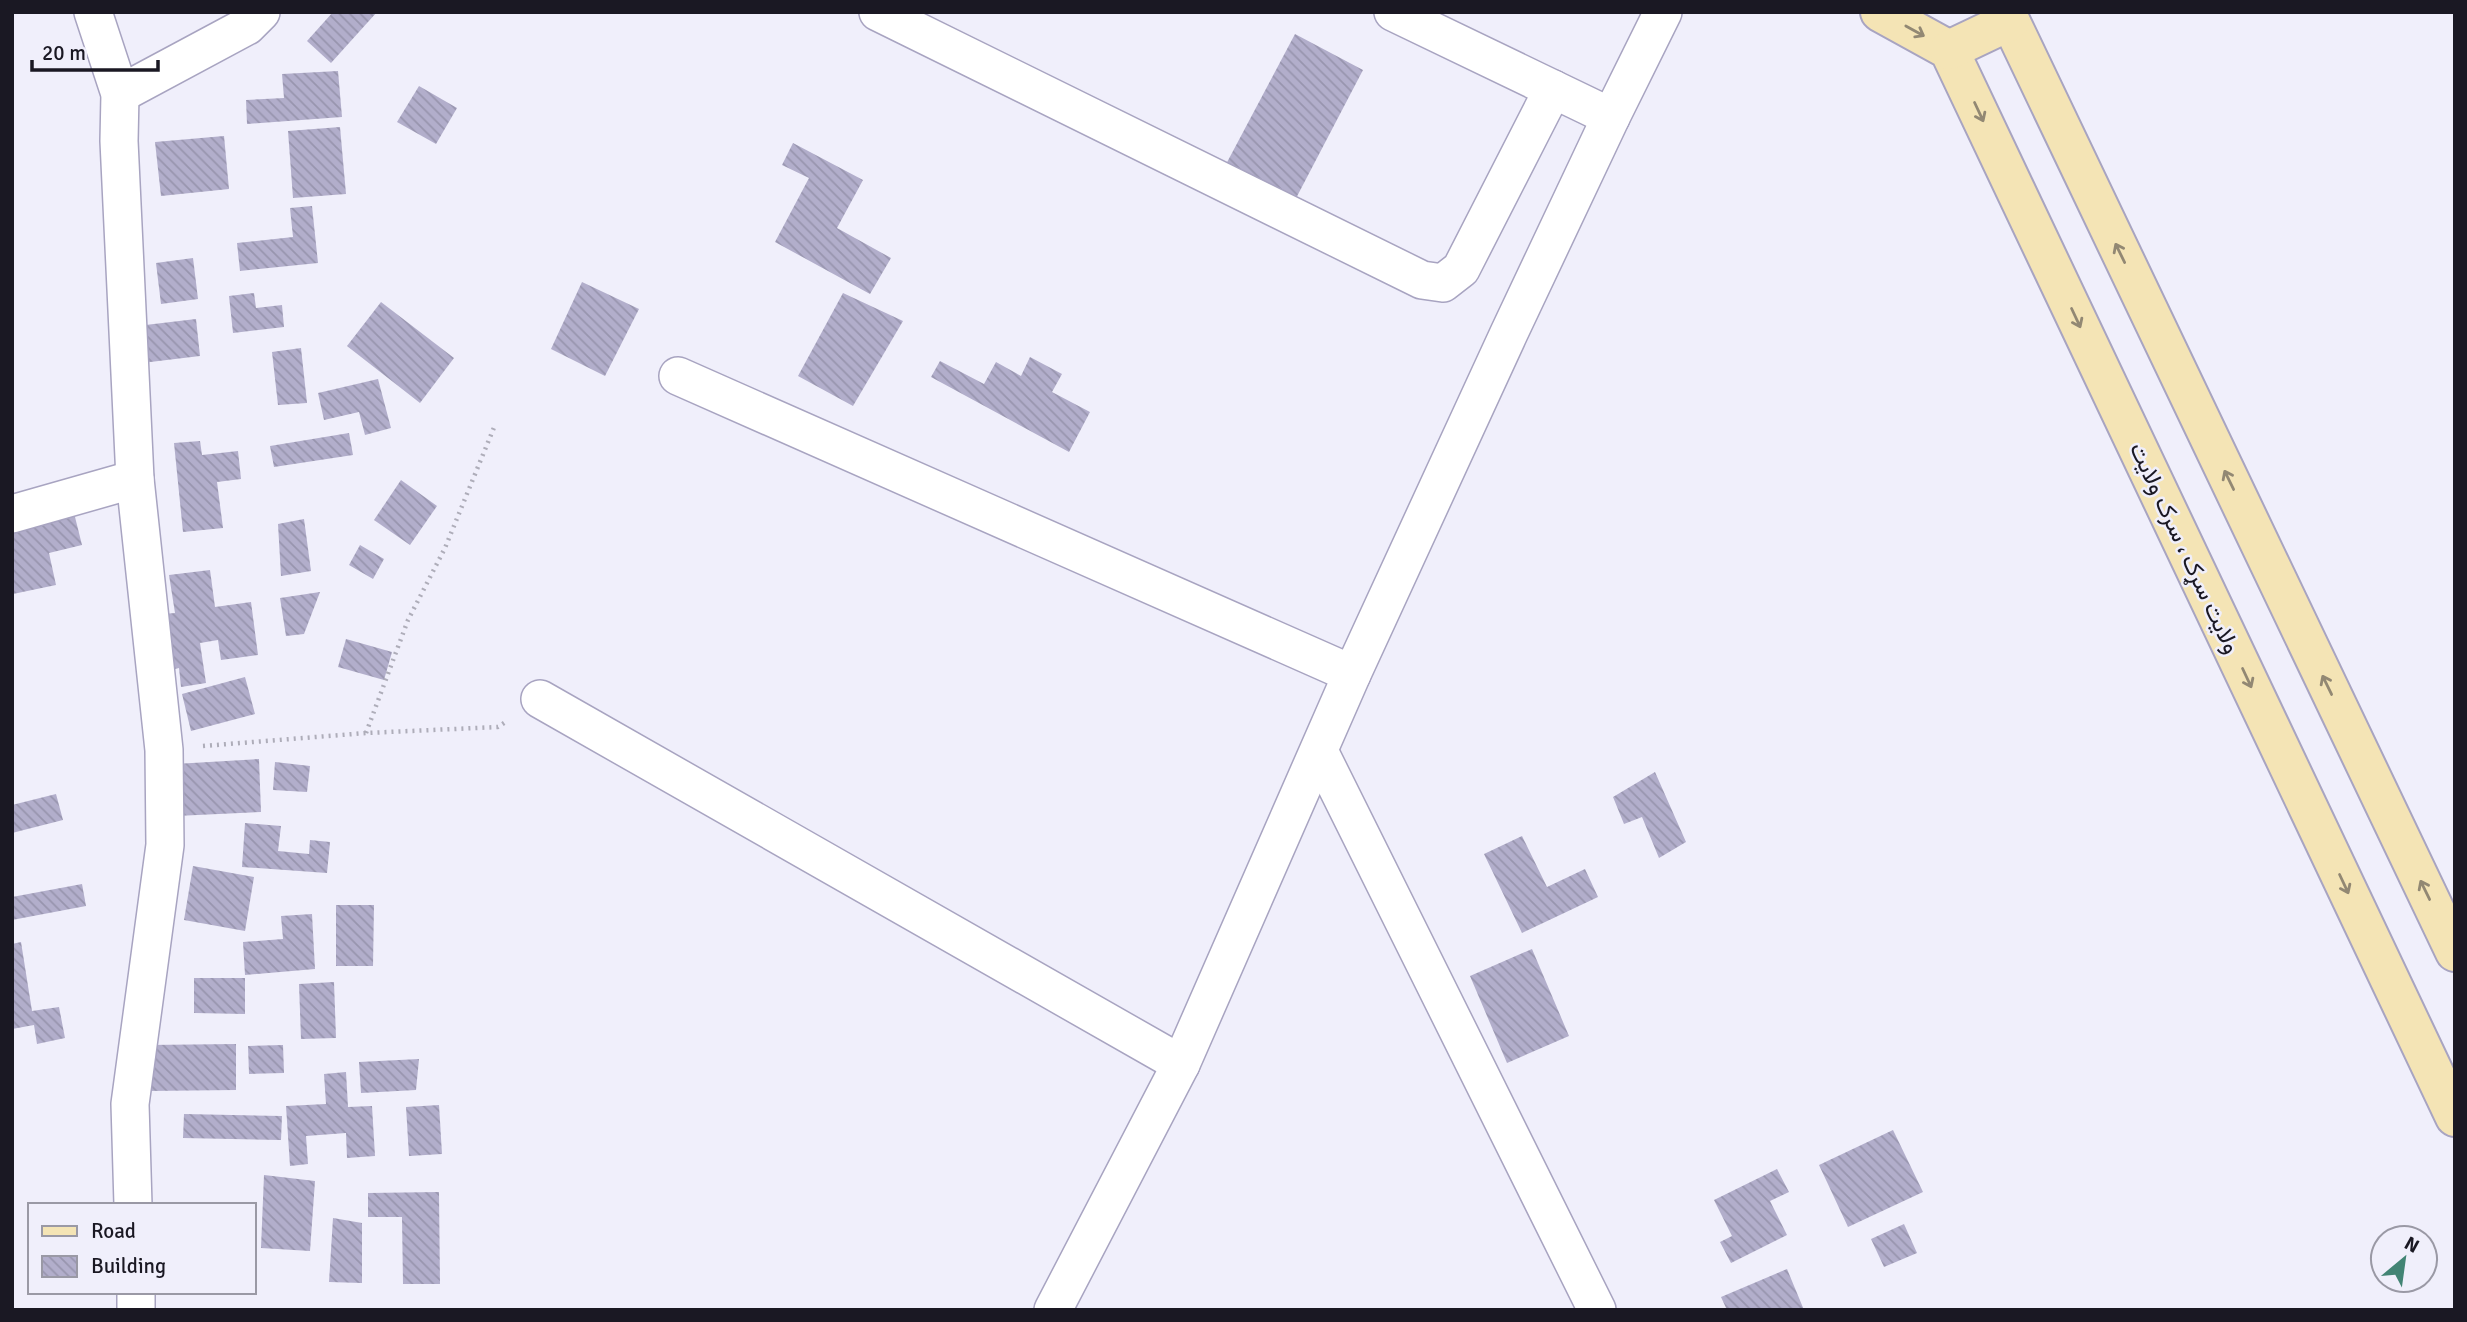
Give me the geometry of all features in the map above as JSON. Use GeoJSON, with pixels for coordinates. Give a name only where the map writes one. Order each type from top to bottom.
{"type":"FeatureCollection","features":[{"type":"Feature","properties":{"kind":"main road"},"geometry":{"type":"LineString","coordinates":[[1880,12],[1950,50],[2008,16],[2455,952]]}},
{"type":"Feature","properties":{"kind":"main road","name":"ولایت سړک ، سرک ولایت"},"geometry":{"type":"LineString","coordinates":[[1950,50],[2455,1117]]}},
{"type":"Feature","properties":{"kind":"street"},"geometry":{"type":"LineString","coordinates":[[93,12],[120,94],[119,155],[135,479],[164,750],[165,845],[130,1104],[133,1203]]}},
{"type":"Feature","properties":{"kind":"street"},"geometry":{"type":"LineString","coordinates":[[120,94],[247,26],[261,12]]}},
{"type":"Feature","properties":{"kind":"street"},"geometry":{"type":"LineString","coordinates":[[878,12],[1423,280],[1443,283],[1461,269],[1553,89]]}},
{"type":"Feature","properties":{"kind":"street"},"geometry":{"type":"LineString","coordinates":[[1393,12],[1611,117]]}},
{"type":"Feature","properties":{"kind":"street"},"geometry":{"type":"LineString","coordinates":[[1067,1300],[1181,1064],[1352,674],[1611,117],[1663,12]]}},
{"type":"Feature","properties":{"kind":"street"},"geometry":{"type":"LineString","coordinates":[[678,376],[1352,674]]}},
{"type":"Feature","properties":{"kind":"street"},"geometry":{"type":"LineString","coordinates":[[12,514],[135,479]]}},
{"type":"Feature","properties":{"kind":"street"},"geometry":{"type":"LineString","coordinates":[[540,699],[1181,1064]]}},
{"type":"Feature","properties":{"kind":"street"},"geometry":{"type":"LineString","coordinates":[[1319,751],[1597,1310]]}},
{"type":"Feature","properties":{"kind":"path"},"geometry":{"type":"LineString","coordinates":[[366,733],[408,620],[445,548],[495,425]]}},
{"type":"Feature","properties":{"kind":"path"},"geometry":{"type":"LineString","coordinates":[[164,750],[366,733],[498,727],[540,699]]}},
{"type":"Feature","properties":{"kind":"building"},"geometry":{"type":"Polygon","coordinates":[[[333,12],[377,12],[331,63],[307,41],[333,12]]]}},
{"type":"Feature","properties":{"kind":"building"},"geometry":{"type":"Polygon","coordinates":[[[1295,34],[1363,70],[1293,204],[1224,168],[1295,34]]]}},
{"type":"Feature","properties":{"kind":"building"},"geometry":{"type":"Polygon","coordinates":[[[338,71],[342,117],[247,124],[246,100],[284,98],[282,74],[338,71]]]}},
{"type":"Feature","properties":{"kind":"building"},"geometry":{"type":"Polygon","coordinates":[[[419,86],[457,108],[436,144],[397,122],[419,86]]]}},
{"type":"Feature","properties":{"kind":"building"},"geometry":{"type":"Polygon","coordinates":[[[340,127],[346,194],[293,198],[288,131],[340,127]]]}},
{"type":"Feature","properties":{"kind":"building"},"geometry":{"type":"Polygon","coordinates":[[[224,136],[229,189],[161,196],[155,142],[224,136]]]}},
{"type":"Feature","properties":{"kind":"building"},"geometry":{"type":"Polygon","coordinates":[[[793,143],[863,180],[837,228],[891,258],[870,294],[775,242],[809,178],[782,165],[793,143]]]}},
{"type":"Feature","properties":{"kind":"building"},"geometry":{"type":"Polygon","coordinates":[[[312,206],[318,263],[240,271],[237,243],[293,237],[290,208],[312,206]]]}},
{"type":"Feature","properties":{"kind":"building"},"geometry":{"type":"Polygon","coordinates":[[[193,258],[198,299],[161,304],[156,263],[193,258]]]}},
{"type":"Feature","properties":{"kind":"building"},"geometry":{"type":"Polygon","coordinates":[[[582,282],[639,309],[605,376],[551,349],[582,282]]]}},
{"type":"Feature","properties":{"kind":"building"},"geometry":{"type":"Polygon","coordinates":[[[254,293],[256,308],[282,305],[284,327],[233,333],[229,296],[254,293]]]}},
{"type":"Feature","properties":{"kind":"building"},"geometry":{"type":"Polygon","coordinates":[[[843,293],[903,321],[853,406],[798,376],[843,293]]]}},
{"type":"Feature","properties":{"kind":"building"},"geometry":{"type":"Polygon","coordinates":[[[381,302],[454,358],[420,403],[347,346],[381,302]]]}},
{"type":"Feature","properties":{"kind":"building"},"geometry":{"type":"Polygon","coordinates":[[[196,319],[200,356],[142,363],[137,326],[196,319]]]}},
{"type":"Feature","properties":{"kind":"building"},"geometry":{"type":"Polygon","coordinates":[[[301,348],[307,403],[278,405],[272,352],[301,348]]]}},
{"type":"Feature","properties":{"kind":"building"},"geometry":{"type":"Polygon","coordinates":[[[1030,357],[1062,374],[1052,392],[1090,412],[1069,452],[931,377],[940,361],[984,384],[996,362],[1021,376],[1030,357]]]}},
{"type":"Feature","properties":{"kind":"building"},"geometry":{"type":"Polygon","coordinates":[[[378,379],[391,428],[365,435],[359,412],[324,420],[318,393],[378,379]]]}},
{"type":"Feature","properties":{"kind":"building"},"geometry":{"type":"Polygon","coordinates":[[[349,433],[353,455],[274,467],[270,446],[349,433]]]}},
{"type":"Feature","properties":{"kind":"building"},"geometry":{"type":"Polygon","coordinates":[[[200,441],[202,455],[238,451],[241,479],[217,482],[223,528],[183,532],[174,443],[200,441]]]}},
{"type":"Feature","properties":{"kind":"building"},"geometry":{"type":"Polygon","coordinates":[[[401,480],[437,506],[410,545],[374,520],[401,480]]]}},
{"type":"Feature","properties":{"kind":"building"},"geometry":{"type":"Polygon","coordinates":[[[74,513],[82,545],[49,553],[56,585],[13,594],[12,527],[74,513]]]}},
{"type":"Feature","properties":{"kind":"building"},"geometry":{"type":"Polygon","coordinates":[[[304,519],[311,571],[281,576],[278,524],[304,519]]]}},
{"type":"Feature","properties":{"kind":"building"},"geometry":{"type":"Polygon","coordinates":[[[360,545],[384,559],[373,579],[349,565],[360,545]]]}},
{"type":"Feature","properties":{"kind":"building"},"geometry":{"type":"Polygon","coordinates":[[[210,570],[215,607],[251,602],[258,655],[221,660],[218,640],[200,643],[206,683],[181,687],[179,668],[171,670],[164,614],[175,613],[169,575],[210,570]]]}},
{"type":"Feature","properties":{"kind":"building"},"geometry":{"type":"Polygon","coordinates":[[[320,592],[304,634],[286,636],[280,598],[320,592]]]}},
{"type":"Feature","properties":{"kind":"building"},"geometry":{"type":"Polygon","coordinates":[[[346,639],[392,652],[384,680],[338,667],[346,639]]]}},
{"type":"Feature","properties":{"kind":"building"},"geometry":{"type":"Polygon","coordinates":[[[245,677],[255,714],[191,731],[182,694],[245,677]]]}},
{"type":"Feature","properties":{"kind":"building"},"geometry":{"type":"Polygon","coordinates":[[[259,759],[261,812],[176,816],[175,764],[259,759]]]}},
{"type":"Feature","properties":{"kind":"building"},"geometry":{"type":"Polygon","coordinates":[[[275,762],[310,766],[307,792],[273,790],[275,762]]]}},
{"type":"Feature","properties":{"kind":"building"},"geometry":{"type":"Polygon","coordinates":[[[1655,772],[1686,842],[1659,858],[1642,817],[1624,824],[1613,797],[1655,772]]]}},
{"type":"Feature","properties":{"kind":"building"},"geometry":{"type":"Polygon","coordinates":[[[56,794],[63,820],[12,833],[12,805],[56,794]]]}},
{"type":"Feature","properties":{"kind":"building"},"geometry":{"type":"Polygon","coordinates":[[[245,823],[281,826],[278,851],[309,854],[310,840],[330,842],[327,873],[242,867],[245,823]]]}},
{"type":"Feature","properties":{"kind":"building"},"geometry":{"type":"Polygon","coordinates":[[[1522,836],[1547,887],[1585,869],[1598,897],[1522,933],[1484,854],[1522,836]]]}},
{"type":"Feature","properties":{"kind":"building"},"geometry":{"type":"Polygon","coordinates":[[[193,866],[254,877],[245,931],[184,920],[193,866]]]}},
{"type":"Feature","properties":{"kind":"building"},"geometry":{"type":"Polygon","coordinates":[[[82,884],[86,906],[12,920],[12,897],[82,884]]]}},
{"type":"Feature","properties":{"kind":"building"},"geometry":{"type":"Polygon","coordinates":[[[336,905],[374,905],[373,966],[336,966],[336,905]]]}},
{"type":"Feature","properties":{"kind":"building"},"geometry":{"type":"Polygon","coordinates":[[[312,914],[315,969],[245,975],[243,942],[283,939],[281,916],[312,914]]]}},
{"type":"Feature","properties":{"kind":"building"},"geometry":{"type":"Polygon","coordinates":[[[21,942],[32,1011],[59,1007],[65,1038],[37,1044],[34,1025],[12,1029],[12,944],[21,942]]]}},
{"type":"Feature","properties":{"kind":"building"},"geometry":{"type":"Polygon","coordinates":[[[1532,949],[1569,1036],[1507,1063],[1470,976],[1532,949]]]}},
{"type":"Feature","properties":{"kind":"building"},"geometry":{"type":"Polygon","coordinates":[[[194,978],[245,978],[245,1014],[194,1013],[194,978]]]}},
{"type":"Feature","properties":{"kind":"building"},"geometry":{"type":"Polygon","coordinates":[[[334,982],[336,1038],[301,1039],[299,984],[334,982]]]}},
{"type":"Feature","properties":{"kind":"building"},"geometry":{"type":"Polygon","coordinates":[[[236,1044],[236,1090],[148,1091],[147,1045],[236,1044]]]}},
{"type":"Feature","properties":{"kind":"building"},"geometry":{"type":"Polygon","coordinates":[[[283,1045],[284,1073],[249,1074],[248,1046],[283,1045]]]}},
{"type":"Feature","properties":{"kind":"building"},"geometry":{"type":"Polygon","coordinates":[[[419,1059],[416,1090],[361,1093],[359,1062],[419,1059]]]}},
{"type":"Feature","properties":{"kind":"building"},"geometry":{"type":"Polygon","coordinates":[[[346,1072],[348,1107],[372,1106],[375,1156],[347,1158],[346,1133],[306,1136],[308,1164],[290,1166],[286,1106],[326,1104],[324,1074],[346,1072]]]}},
{"type":"Feature","properties":{"kind":"building"},"geometry":{"type":"Polygon","coordinates":[[[439,1105],[442,1154],[409,1156],[406,1107],[439,1105]]]}},
{"type":"Feature","properties":{"kind":"building"},"geometry":{"type":"Polygon","coordinates":[[[184,1114],[282,1116],[281,1140],[183,1138],[184,1114]]]}},
{"type":"Feature","properties":{"kind":"building"},"geometry":{"type":"Polygon","coordinates":[[[1893,1130],[1923,1192],[1848,1227],[1819,1165],[1893,1130]]]}},
{"type":"Feature","properties":{"kind":"building"},"geometry":{"type":"Polygon","coordinates":[[[1777,1169],[1789,1192],[1770,1201],[1787,1235],[1731,1263],[1720,1242],[1732,1236],[1714,1200],[1777,1169]]]}},
{"type":"Feature","properties":{"kind":"building"},"geometry":{"type":"Polygon","coordinates":[[[264,1175],[315,1181],[310,1251],[261,1248],[264,1175]]]}},
{"type":"Feature","properties":{"kind":"building"},"geometry":{"type":"Polygon","coordinates":[[[439,1192],[440,1284],[403,1284],[402,1217],[368,1217],[368,1193],[439,1192]]]}},
{"type":"Feature","properties":{"kind":"building"},"geometry":{"type":"Polygon","coordinates":[[[333,1218],[362,1223],[362,1283],[329,1282],[333,1218]]]}},
{"type":"Feature","properties":{"kind":"building"},"geometry":{"type":"Polygon","coordinates":[[[1904,1224],[1917,1253],[1884,1267],[1871,1239],[1904,1224]]]}},
{"type":"Feature","properties":{"kind":"building"},"geometry":{"type":"Polygon","coordinates":[[[1787,1269],[1804,1310],[1727,1310],[1721,1297],[1787,1269]]]}}]}
